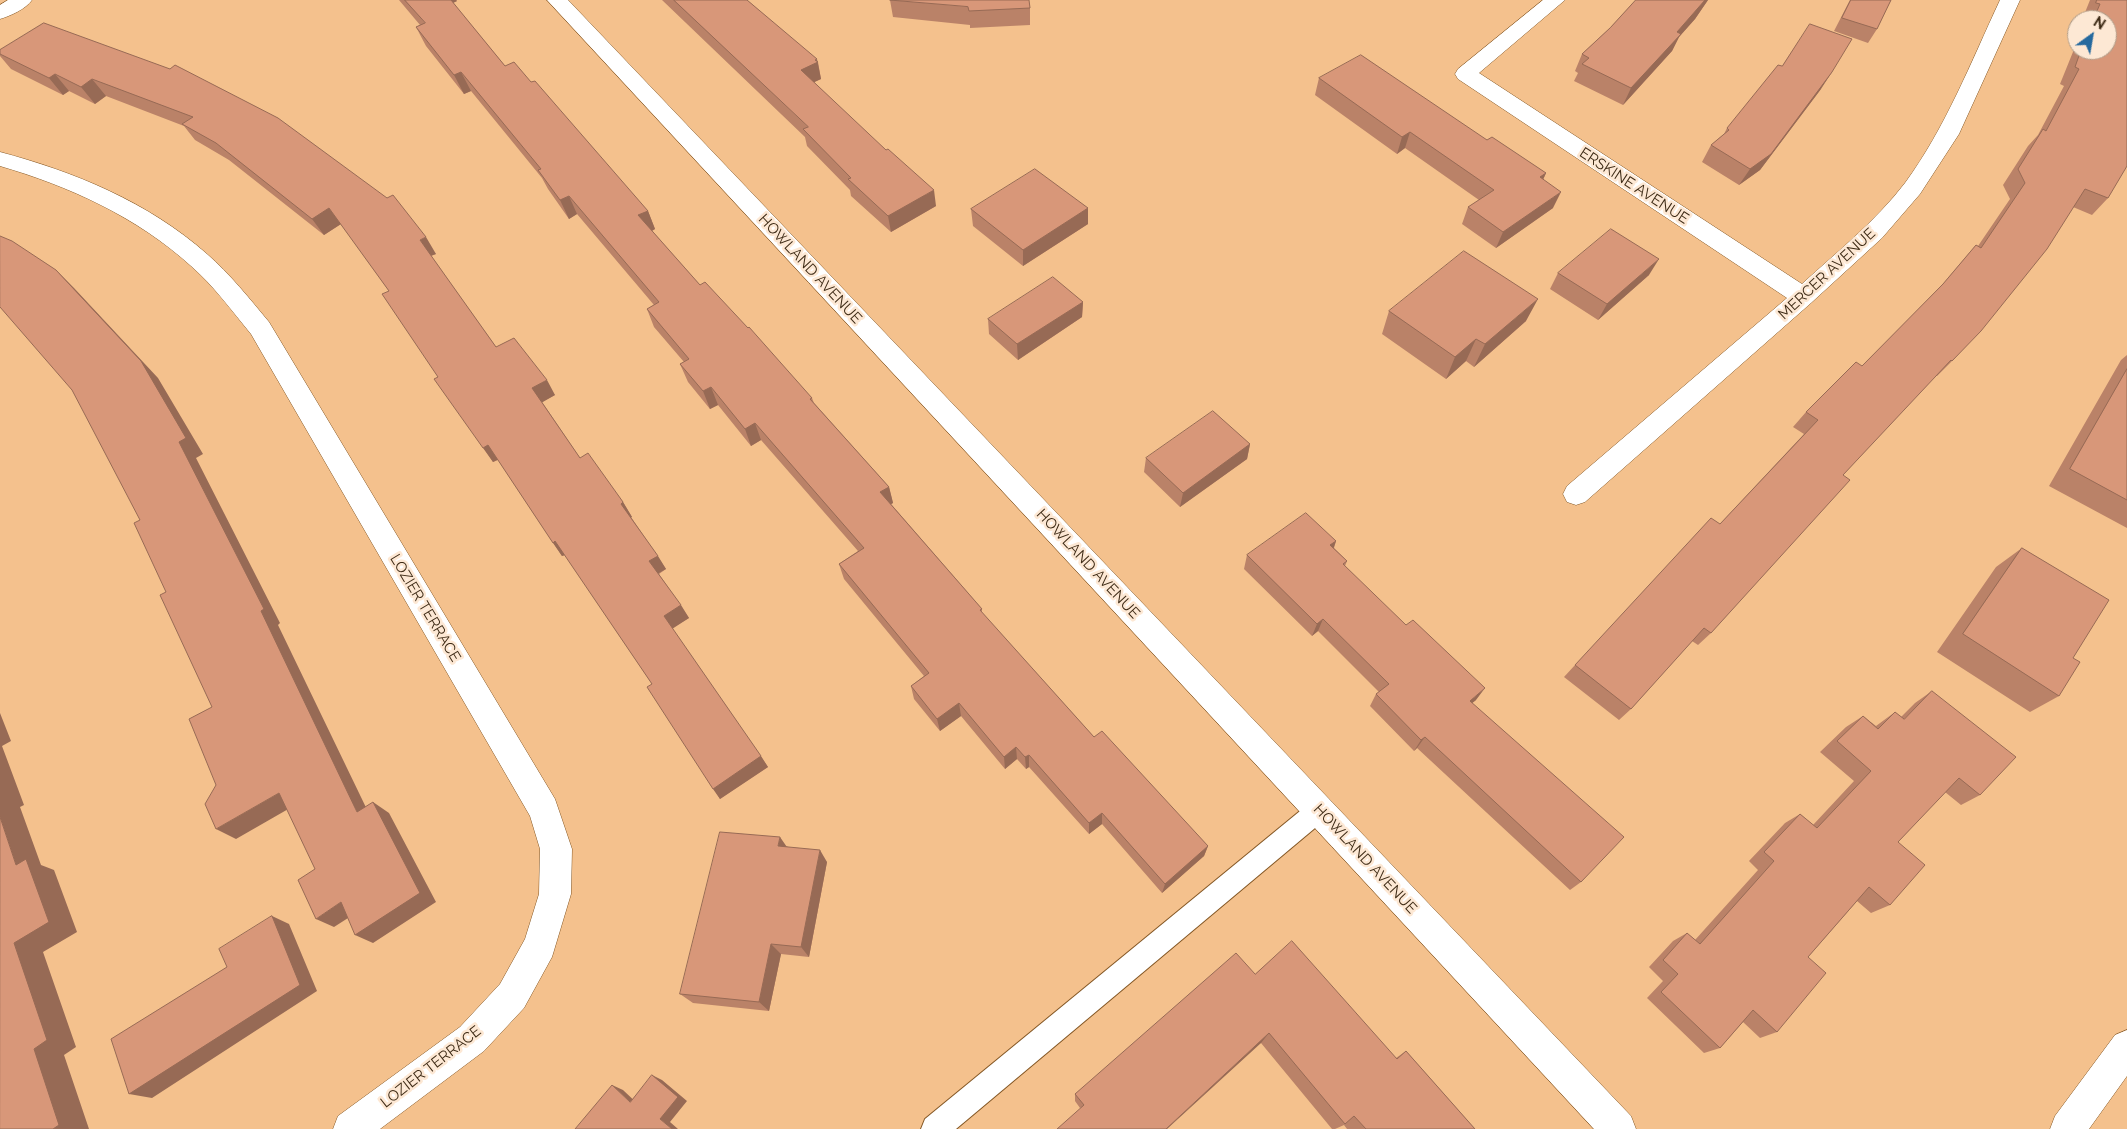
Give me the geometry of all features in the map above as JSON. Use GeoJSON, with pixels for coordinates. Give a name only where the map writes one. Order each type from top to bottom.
{"type":"FeatureCollection","features":[{"type":"Feature","properties":{"kind":"street"},"geometry":{"type":"LineString","coordinates":[[0,13],[22,0]]}},
{"type":"Feature","properties":{"kind":"street","name":"HOWLAND AVENUE"},"geometry":{"type":"LineString","coordinates":[[557,0],[1618,1129]]}},
{"type":"Feature","properties":{"kind":"street","name":"ERSKINE AVENUE"},"geometry":{"type":"LineString","coordinates":[[1555,0],[1466,74],[1803,297]]}},
{"type":"Feature","properties":{"kind":"street","name":"MERCER AVENUE"},"geometry":{"type":"LineString","coordinates":[[1576,494],[1803,297],[1874,232],[1912,189],[1948,134],[2010,0]]}},
{"type":"Feature","properties":{"kind":"street","name":"LOZIER TERRACE"},"geometry":{"type":"LineString","coordinates":[[0,159],[73,183],[130,211],[174,240],[221,280],[260,328],[544,810],[556,849],[555,894],[540,946],[512,996],[472,1039],[351,1129]]}},
{"type":"Feature","properties":{"kind":"street"},"geometry":{"type":"LineString","coordinates":[[2068,1129],[2127,1047]]}},
{"type":"Feature","properties":{"kind":"lane"},"geometry":{"type":"LineString","coordinates":[[936,1129],[1319,810]]}},
{"type":"Feature","properties":{"kind":"building"},"geometry":{"type":"Polygon","coordinates":[[[405,0],[451,0],[505,66],[514,62],[531,82],[535,81],[648,211],[638,215],[700,285],[705,282],[749,327],[812,398],[810,399],[889,487],[880,492],[982,609],[980,610],[1094,737],[1102,731],[1208,846],[1165,884],[1102,813],[1089,823],[1029,755],[1025,757],[1016,747],[1004,757],[959,703],[937,719],[911,686],[929,673],[839,564],[864,548],[755,423],[745,429],[711,387],[703,391],[680,364],[689,359],[647,309],[659,302],[569,196],[560,200],[538,170],[541,169],[461,72],[454,75],[416,27],[425,23],[405,0]]]}},
{"type":"Feature","properties":{"kind":"building"},"geometry":{"type":"Polygon","coordinates":[[[674,0],[747,0],[817,59],[815,60],[818,62],[801,70],[886,150],[888,149],[934,190],[888,216],[848,179],[851,178],[803,129],[808,127],[674,0]]]}},
{"type":"Feature","properties":{"kind":"building"},"geometry":{"type":"Polygon","coordinates":[[[890,0],[1029,0],[1030,8],[969,11],[968,7],[890,0]]]}},
{"type":"Feature","properties":{"kind":"building"},"geometry":{"type":"Polygon","coordinates":[[[1636,0],[1705,0],[1677,32],[1681,34],[1631,88],[1582,64],[1589,58],[1582,54],[1636,0]]]}},
{"type":"Feature","properties":{"kind":"building"},"geometry":{"type":"Polygon","coordinates":[[[1851,0],[1891,0],[1877,29],[1842,18],[1851,0]]]}},
{"type":"Feature","properties":{"kind":"building"},"geometry":{"type":"Polygon","coordinates":[[[2097,0],[2127,0],[2127,166],[2108,198],[2085,189],[2047,249],[1981,331],[1951,360],[1843,475],[1850,480],[1711,633],[1704,628],[1631,709],[1575,665],[1711,518],[1720,524],[1818,420],[1806,412],[1856,362],[1862,366],[1943,284],[1976,245],[1981,248],[2025,183],[2018,169],[2043,129],[2046,131],[2079,69],[2075,67],[2077,60],[2117,60],[2117,10],[2097,10],[2100,4],[2096,3],[2097,0]]]}},
{"type":"Feature","properties":{"kind":"building"},"geometry":{"type":"Polygon","coordinates":[[[44,23],[170,69],[175,65],[278,118],[387,198],[393,195],[426,237],[420,240],[496,347],[514,338],[547,380],[532,388],[580,458],[588,453],[658,556],[649,561],[681,605],[664,616],[761,756],[713,789],[647,687],[652,684],[555,541],[553,543],[488,445],[483,448],[434,379],[438,377],[382,294],[389,291],[329,208],[312,219],[216,143],[182,124],[193,117],[92,79],[81,87],[55,74],[49,78],[0,54],[0,50],[44,23]]]}},
{"type":"Feature","properties":{"kind":"building"},"geometry":{"type":"Polygon","coordinates":[[[1810,24],[1852,39],[1832,72],[1771,154],[1750,169],[1711,145],[1729,130],[1727,128],[1778,65],[1782,66],[1810,24]]]}},
{"type":"Feature","properties":{"kind":"building"},"geometry":{"type":"Polygon","coordinates":[[[1361,55],[1487,140],[1492,137],[1546,173],[1540,177],[1561,192],[1503,232],[1468,207],[1494,190],[1410,132],[1402,137],[1319,78],[1361,55]]]}},
{"type":"Feature","properties":{"kind":"building"},"geometry":{"type":"Polygon","coordinates":[[[1035,169],[1088,208],[1023,250],[971,209],[1035,169]]]}},
{"type":"Feature","properties":{"kind":"building"},"geometry":{"type":"Polygon","coordinates":[[[1611,229],[1659,259],[1607,304],[1558,273],[1611,229]]]}},
{"type":"Feature","properties":{"kind":"building"},"geometry":{"type":"Polygon","coordinates":[[[0,236],[12,241],[56,270],[141,361],[186,438],[179,442],[264,609],[261,611],[357,812],[373,802],[420,893],[355,935],[341,902],[316,919],[298,880],[315,869],[279,793],[216,829],[205,804],[216,785],[189,719],[212,707],[160,595],[166,592],[134,523],[140,520],[72,390],[0,307],[0,236]]]}},
{"type":"Feature","properties":{"kind":"building"},"geometry":{"type":"Polygon","coordinates":[[[1464,251],[1538,299],[1485,344],[1476,339],[1455,357],[1389,311],[1464,251]]]}},
{"type":"Feature","properties":{"kind":"building"},"geometry":{"type":"Polygon","coordinates":[[[1053,277],[1083,302],[1017,344],[988,319],[1053,277]]]}},
{"type":"Feature","properties":{"kind":"building"},"geometry":{"type":"Polygon","coordinates":[[[2127,369],[2127,500],[2070,469],[2127,369]]]}},
{"type":"Feature","properties":{"kind":"building"},"geometry":{"type":"Polygon","coordinates":[[[1213,411],[1250,444],[1183,493],[1146,458],[1213,411]]]}},
{"type":"Feature","properties":{"kind":"building"},"geometry":{"type":"Polygon","coordinates":[[[1306,513],[1336,541],[1330,545],[1347,561],[1343,564],[1406,625],[1413,620],[1485,688],[1470,701],[1624,837],[1581,882],[1425,737],[1421,740],[1376,694],[1389,684],[1323,619],[1317,624],[1247,555],[1306,513]]]}},
{"type":"Feature","properties":{"kind":"building"},"geometry":{"type":"Polygon","coordinates":[[[2022,548],[2109,600],[2073,658],[2080,662],[2059,696],[1963,634],[2022,548]]]}},
{"type":"Feature","properties":{"kind":"building"},"geometry":{"type":"Polygon","coordinates":[[[1932,691],[2016,757],[1980,795],[1959,778],[1898,842],[1925,865],[1890,905],[1869,887],[1808,957],[1826,973],[1777,1032],[1753,1010],[1720,1048],[1661,992],[1678,974],[1663,960],[1687,933],[1700,944],[1774,861],[1764,852],[1800,814],[1817,828],[1871,771],[1837,741],[1863,716],[1878,729],[1895,712],[1904,719],[1932,691]]]}},
{"type":"Feature","properties":{"kind":"building"},"geometry":{"type":"Polygon","coordinates":[[[0,817],[16,865],[26,859],[49,922],[14,943],[47,1040],[34,1049],[59,1125],[53,1129],[0,1129],[0,817]]]}},
{"type":"Feature","properties":{"kind":"building"},"geometry":{"type":"Polygon","coordinates":[[[720,832],[780,837],[778,846],[820,850],[801,947],[771,944],[759,1002],[680,994],[720,832]]]}},
{"type":"Feature","properties":{"kind":"building"},"geometry":{"type":"Polygon","coordinates":[[[272,916],[300,985],[129,1094],[111,1039],[227,967],[219,949],[272,916]]]}},
{"type":"Feature","properties":{"kind":"building"},"geometry":{"type":"Polygon","coordinates":[[[1292,941],[1397,1059],[1406,1051],[1475,1129],[1366,1129],[1354,1116],[1345,1124],[1269,1033],[1166,1129],[1057,1129],[1084,1105],[1075,1094],[1236,953],[1255,974],[1292,941]]]}},
{"type":"Feature","properties":{"kind":"building"},"geometry":{"type":"Polygon","coordinates":[[[652,1075],[678,1097],[660,1119],[672,1129],[575,1129],[612,1085],[630,1102],[652,1075]]]}}]}
